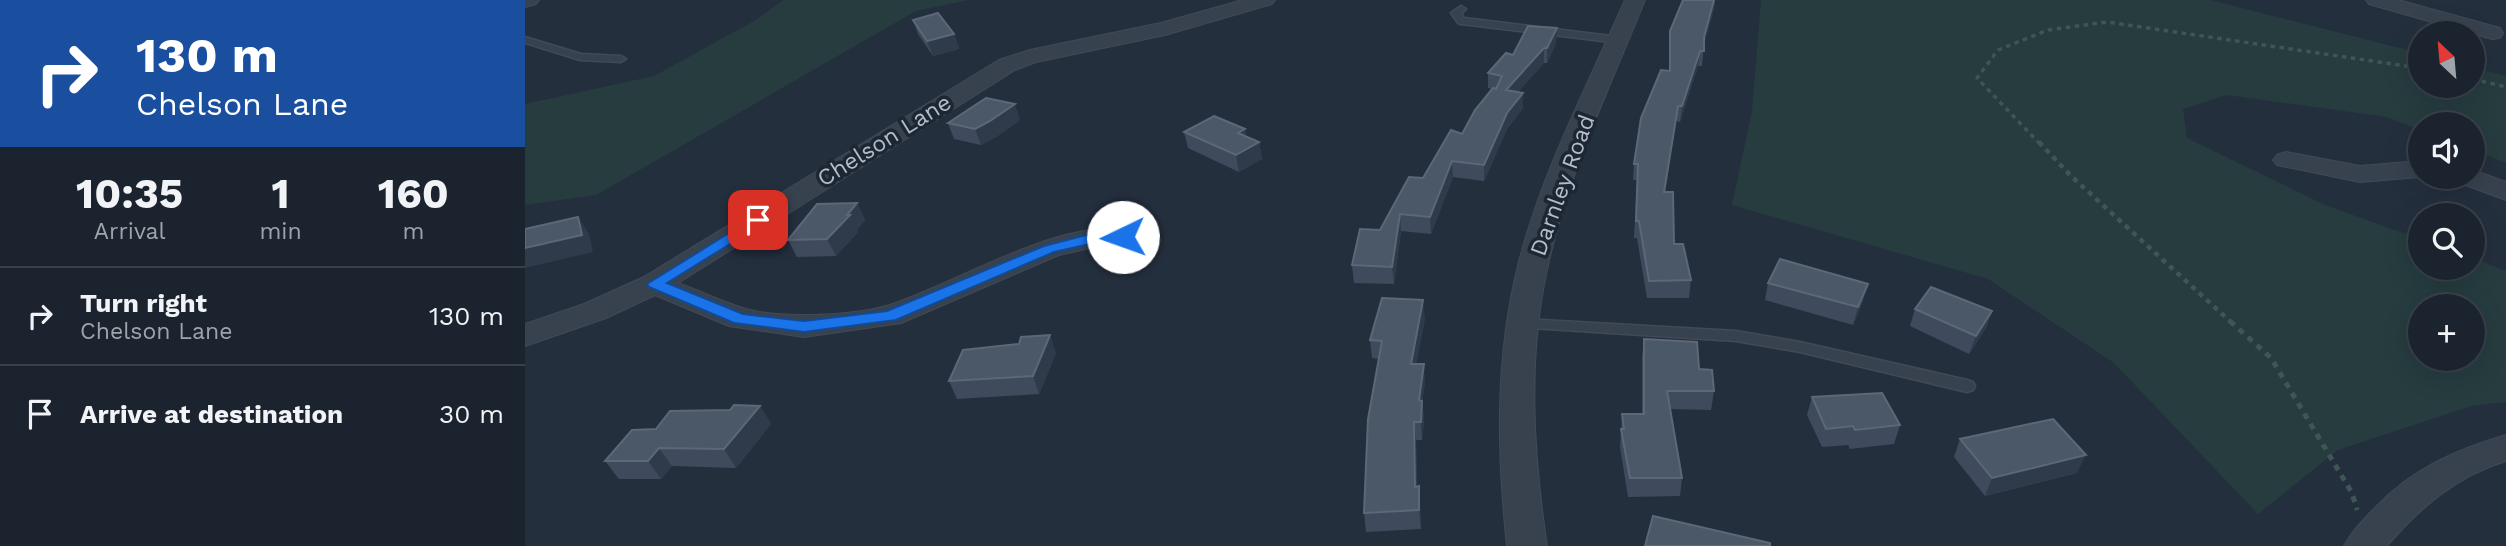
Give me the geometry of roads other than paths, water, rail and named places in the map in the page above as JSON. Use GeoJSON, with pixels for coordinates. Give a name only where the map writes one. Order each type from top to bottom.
{"type":"FeatureCollection","features":[{"type":"Feature","properties":{"kind":"street","name":"Chelson Lane"},"geometry":{"type":"LineString","coordinates":[[525,335],[595,311],[655,284],[1007,65],[1030,57],[1165,29],[1265,0]]}},
{"type":"Feature","properties":{"kind":"street","name":"Darnley Road"},"geometry":{"type":"LineString","coordinates":[[1527,546],[1518,437],[1524,324],[1543,227],[1578,134],[1635,0]]}},
{"type":"Feature","properties":{"kind":"street"},"geometry":{"type":"LineString","coordinates":[[2376,0],[2492,33]]}},
{"type":"Feature","properties":{"kind":"street"},"geometry":{"type":"LineString","coordinates":[[2286,160],[2360,174],[2408,170]]}},
{"type":"Feature","properties":{"kind":"street"},"geometry":{"type":"LineString","coordinates":[[2485,183],[2506,192]]}},
{"type":"Feature","properties":{"kind":"street"},"geometry":{"type":"LineString","coordinates":[[655,284],[740,319],[804,327],[890,316],[1049,249],[1090,239],[1123,237]]}},
{"type":"Feature","properties":{"kind":"street"},"geometry":{"type":"LineString","coordinates":[[2365,545],[2407,498],[2441,473],[2482,454],[2506,448]]}},
{"type":"Feature","properties":{"kind":"lane"},"geometry":{"type":"LineString","coordinates":[[1461,9],[1456,13],[1461,20],[1619,40]]}},
{"type":"Feature","properties":{"kind":"lane"},"geometry":{"type":"LineString","coordinates":[[525,40],[580,57],[621,58]]}},
{"type":"Feature","properties":{"kind":"lane"},"geometry":{"type":"LineString","coordinates":[[1524,324],[1736,336],[1800,346],[1967,386]]}}]}
